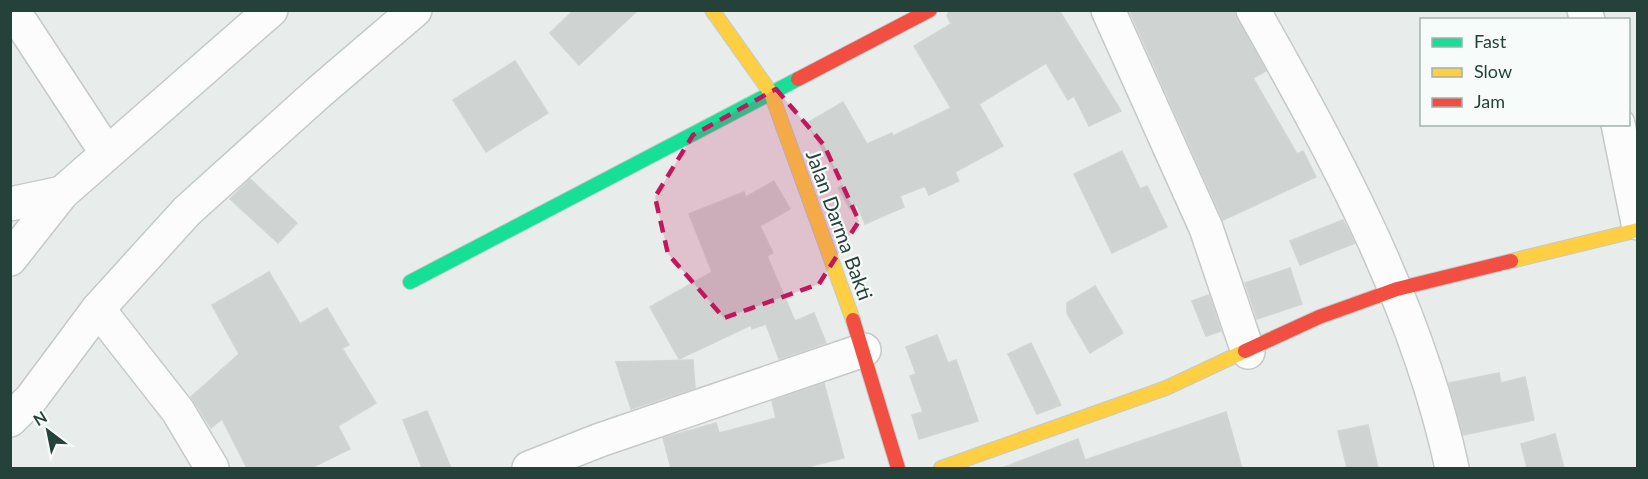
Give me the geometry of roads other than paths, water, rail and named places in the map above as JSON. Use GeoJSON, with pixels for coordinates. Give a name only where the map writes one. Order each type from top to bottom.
{"type":"FeatureCollection","features":[{"type":"Feature","properties":{"kind":"street"},"geometry":{"type":"LineString","coordinates":[[10,259],[62,193],[106,152],[271,10]]}},
{"type":"Feature","properties":{"kind":"street"},"geometry":{"type":"LineString","coordinates":[[10,420],[31,399],[98,309],[187,211],[318,93],[415,10]]}},
{"type":"Feature","properties":{"kind":"street","name":"Jalan Darma Bakti"},"geometry":{"type":"LineString","coordinates":[[712,10],[771,93],[864,350],[898,468]]}},
{"type":"Feature","properties":{"kind":"street"},"geometry":{"type":"LineString","coordinates":[[410,282],[930,10]]}},
{"type":"Feature","properties":{"kind":"street"},"geometry":{"type":"LineString","coordinates":[[1108,10],[1206,228],[1248,351]]}},
{"type":"Feature","properties":{"kind":"street"},"geometry":{"type":"LineString","coordinates":[[1253,10],[1305,103],[1397,289],[1446,438],[1452,468]]}},
{"type":"Feature","properties":{"kind":"street"},"geometry":{"type":"LineString","coordinates":[[10,15],[22,24],[106,152]]}},
{"type":"Feature","properties":{"kind":"street"},"geometry":{"type":"LineString","coordinates":[[1618,126],[1638,223]]}},
{"type":"Feature","properties":{"kind":"street"},"geometry":{"type":"LineString","coordinates":[[10,204],[62,193]]}},
{"type":"Feature","properties":{"kind":"street"},"geometry":{"type":"LineString","coordinates":[[941,468],[1166,388],[1319,317],[1397,289],[1638,230]]}},
{"type":"Feature","properties":{"kind":"street"},"geometry":{"type":"LineString","coordinates":[[98,309],[178,411],[212,468]]}},
{"type":"Feature","properties":{"kind":"street"},"geometry":{"type":"LineString","coordinates":[[529,468],[600,440],[864,350]]}}]}
